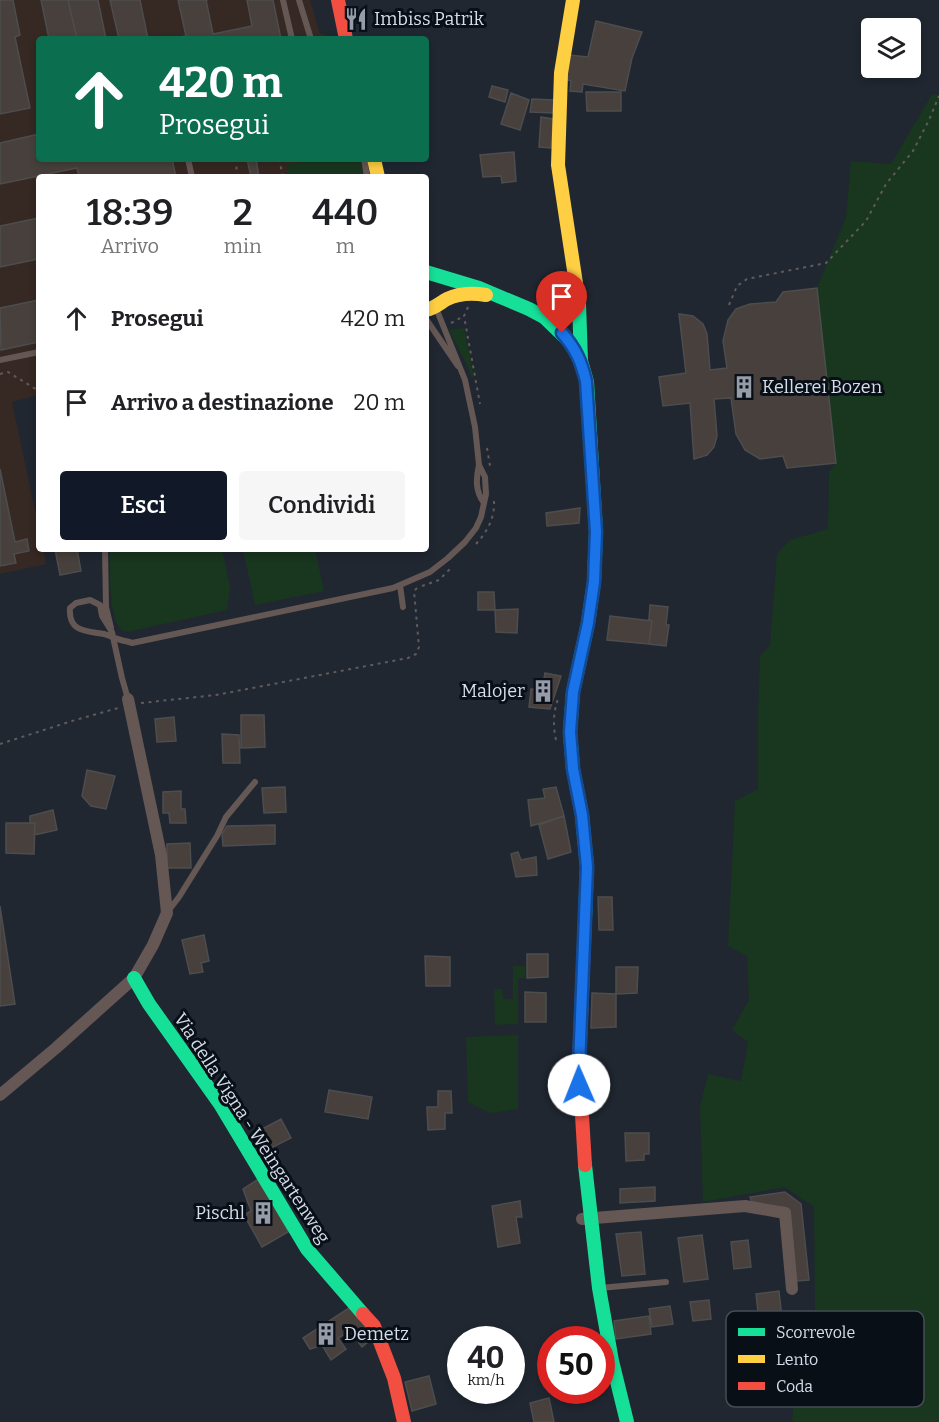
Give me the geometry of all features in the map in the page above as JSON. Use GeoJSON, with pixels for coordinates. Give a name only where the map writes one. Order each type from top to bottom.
{"type":"FeatureCollection","features":[{"type":"Feature","properties":{"kind":"main road"},"geometry":{"type":"LineString","coordinates":[[338,0],[345,36]]}},
{"type":"Feature","properties":{"kind":"main road"},"geometry":{"type":"LineString","coordinates":[[573,0],[561,73],[558,165],[580,308],[581,361],[586,381],[596,532],[594,582],[573,692],[570,732],[587,867],[579,1066],[580,1104],[587,1219],[612,1361],[627,1422]]}},
{"type":"Feature","properties":{"kind":"main road"},"geometry":{"type":"LineString","coordinates":[[430,272],[480,288],[544,317],[571,343],[581,361]]}},
{"type":"Feature","properties":{"kind":"main road"},"geometry":{"type":"LineString","coordinates":[[430,272],[442,280],[445,286],[443,298],[434,307]]}},
{"type":"Feature","properties":{"kind":"main road"},"geometry":{"type":"LineString","coordinates":[[434,307],[457,296],[473,294],[504,299]]}},
{"type":"Feature","properties":{"kind":"main road","name":"Via della Vigna - Weingartenweg"},"geometry":{"type":"LineString","coordinates":[[134,978],[149,1004],[220,1104],[307,1249],[374,1326],[394,1378],[404,1422]]}},
{"type":"Feature","properties":{"kind":"street"},"geometry":{"type":"LineString","coordinates":[[544,317],[573,315],[580,308]]}},
{"type":"Feature","properties":{"kind":"street"},"geometry":{"type":"LineString","coordinates":[[0,1095],[134,978],[153,945],[167,913],[161,855],[128,699]]}},
{"type":"Feature","properties":{"kind":"street"},"geometry":{"type":"LineString","coordinates":[[587,1219],[745,1206],[785,1213],[792,1289]]}},
{"type":"Feature","properties":{"kind":"lane"},"geometry":{"type":"LineString","coordinates":[[283,0],[291,36]]}},
{"type":"Feature","properties":{"kind":"lane"},"geometry":{"type":"LineString","coordinates":[[299,0],[310,36]]}},
{"type":"Feature","properties":{"kind":"lane"},"geometry":{"type":"LineString","coordinates":[[112,634],[85,632],[79,629],[69,615],[70,608],[76,603],[90,600],[95,602],[100,606],[102,616],[116,639],[132,643],[393,588],[430,572],[465,542],[481,517],[486,494],[485,477],[479,465],[475,427],[465,380],[434,307]]}},
{"type":"Feature","properties":{"kind":"lane"},"geometry":{"type":"LineString","coordinates":[[429,323],[462,371]]}},
{"type":"Feature","properties":{"kind":"lane"},"geometry":{"type":"LineString","coordinates":[[0,360],[36,353]]}},
{"type":"Feature","properties":{"kind":"lane"},"geometry":{"type":"LineString","coordinates":[[105,552],[106,607],[128,699]]}},
{"type":"Feature","properties":{"kind":"lane"},"geometry":{"type":"LineString","coordinates":[[400,585],[403,607]]}},
{"type":"Feature","properties":{"kind":"lane"},"geometry":{"type":"LineString","coordinates":[[167,913],[217,836],[226,818],[255,782]]}},
{"type":"Feature","properties":{"kind":"lane"},"geometry":{"type":"LineString","coordinates":[[599,1288],[666,1282]]}},
{"type":"Feature","properties":{"kind":"path"},"geometry":{"type":"LineString","coordinates":[[729,305],[737,286],[747,279],[826,263],[866,220],[886,184],[913,151],[939,96]]}},
{"type":"Feature","properties":{"kind":"path"},"geometry":{"type":"LineString","coordinates":[[464,316],[469,305]]}},
{"type":"Feature","properties":{"kind":"path"},"geometry":{"type":"LineString","coordinates":[[0,374],[8,372],[36,389]]}},
{"type":"Feature","properties":{"kind":"shaded area"},"geometry":{"type":"Polygon","coordinates":[[[0,0],[310,0],[320,34],[328,36],[36,36],[36,162],[361,162],[363,174],[36,174],[36,396],[12,402],[36,515],[36,552],[44,552],[46,564],[0,574],[0,0]]]}},
{"type":"Feature","properties":{"kind":"green space"},"geometry":{"type":"Polygon","coordinates":[[[932,94],[939,95],[939,1422],[792,1422],[793,1407],[924,1407],[924,1311],[815,1311],[814,1207],[785,1187],[703,1202],[700,1106],[708,1074],[741,1081],[748,1042],[732,1030],[749,1000],[747,956],[728,946],[735,801],[758,789],[760,656],[770,645],[777,554],[790,540],[828,529],[829,472],[836,463],[817,288],[846,217],[851,161],[891,164],[932,94]]]}},
{"type":"Feature","properties":{"kind":"green space"},"geometry":{"type":"Polygon","coordinates":[[[300,162],[361,162],[363,174],[288,174],[286,165],[300,162]]]}},
{"type":"Feature","properties":{"kind":"green space"},"geometry":{"type":"Polygon","coordinates":[[[464,328],[474,377],[471,377],[449,330],[464,328]]]}},
{"type":"Feature","properties":{"kind":"green space"},"geometry":{"type":"Polygon","coordinates":[[[110,552],[223,552],[230,588],[227,610],[127,632],[117,624],[114,615],[110,552]]]}},
{"type":"Feature","properties":{"kind":"green space"},"geometry":{"type":"Polygon","coordinates":[[[244,552],[316,552],[324,591],[255,605],[244,552]]]}},
{"type":"Feature","properties":{"kind":"green space"},"geometry":{"type":"Polygon","coordinates":[[[513,966],[525,966],[525,978],[518,978],[518,1024],[495,1025],[494,989],[502,989],[503,999],[513,999],[513,966]]]}},
{"type":"Feature","properties":{"kind":"green space"},"geometry":{"type":"Polygon","coordinates":[[[518,1035],[518,1109],[490,1113],[468,1102],[466,1037],[518,1035]]]}},
{"type":"Feature","properties":{"kind":"building"},"geometry":{"type":"Polygon","coordinates":[[[0,0],[13,0],[20,35],[15,37],[30,108],[0,114],[0,0]]]}},
{"type":"Feature","properties":{"kind":"building"},"geometry":{"type":"Polygon","coordinates":[[[41,0],[68,0],[76,36],[48,36],[41,0]]]}},
{"type":"Feature","properties":{"kind":"building"},"geometry":{"type":"Polygon","coordinates":[[[68,0],[98,0],[105,36],[76,36],[68,0]]]}},
{"type":"Feature","properties":{"kind":"building"},"geometry":{"type":"Polygon","coordinates":[[[110,0],[140,0],[147,36],[118,36],[110,0]]]}},
{"type":"Feature","properties":{"kind":"building"},"geometry":{"type":"Polygon","coordinates":[[[178,0],[206,0],[213,34],[252,26],[247,0],[273,0],[280,36],[186,36],[178,0]]]}},
{"type":"Feature","properties":{"kind":"building"},"geometry":{"type":"Polygon","coordinates":[[[596,21],[642,32],[632,58],[625,91],[583,84],[582,92],[570,91],[571,81],[565,79],[569,55],[588,57],[596,21]]]}},
{"type":"Feature","properties":{"kind":"building"},"geometry":{"type":"Polygon","coordinates":[[[492,86],[508,90],[505,102],[489,97],[492,86]]]}},
{"type":"Feature","properties":{"kind":"building"},"geometry":{"type":"Polygon","coordinates":[[[586,92],[621,92],[621,111],[587,111],[586,92]]]}},
{"type":"Feature","properties":{"kind":"building"},"geometry":{"type":"Polygon","coordinates":[[[511,93],[529,100],[520,130],[501,124],[511,93]]]}},
{"type":"Feature","properties":{"kind":"building"},"geometry":{"type":"Polygon","coordinates":[[[532,99],[554,100],[553,113],[530,112],[532,99]]]}},
{"type":"Feature","properties":{"kind":"building"},"geometry":{"type":"Polygon","coordinates":[[[541,117],[553,119],[551,148],[539,147],[541,117]]]}},
{"type":"Feature","properties":{"kind":"building"},"geometry":{"type":"Polygon","coordinates":[[[36,135],[36,162],[173,162],[175,174],[78,174],[77,168],[36,174],[36,177],[0,184],[0,143],[36,135]]]}},
{"type":"Feature","properties":{"kind":"building"},"geometry":{"type":"Polygon","coordinates":[[[514,152],[516,181],[502,183],[501,176],[483,177],[480,155],[514,152]]]}},
{"type":"Feature","properties":{"kind":"building"},"geometry":{"type":"Polygon","coordinates":[[[248,162],[256,162],[258,174],[250,174],[248,162]]]}},
{"type":"Feature","properties":{"kind":"building"},"geometry":{"type":"Polygon","coordinates":[[[36,219],[36,260],[0,267],[0,226],[36,219]]]}},
{"type":"Feature","properties":{"kind":"building","name":"Kellerei Bozen"},"geometry":{"type":"Polygon","coordinates":[[[817,288],[836,463],[787,468],[783,456],[760,459],[745,450],[736,434],[731,398],[714,399],[717,436],[714,447],[707,455],[694,459],[690,403],[663,406],[659,377],[686,373],[679,314],[693,316],[703,324],[707,334],[710,370],[727,368],[723,341],[728,320],[736,309],[750,304],[776,302],[783,292],[817,288]]]}},
{"type":"Feature","properties":{"kind":"building"},"geometry":{"type":"Polygon","coordinates":[[[36,301],[36,343],[1,350],[0,308],[36,301]]]}},
{"type":"Feature","properties":{"kind":"building"},"geometry":{"type":"Polygon","coordinates":[[[0,469],[15,542],[27,539],[29,551],[14,554],[16,563],[0,566],[0,469]]]}},
{"type":"Feature","properties":{"kind":"building"},"geometry":{"type":"Polygon","coordinates":[[[580,508],[579,523],[547,526],[546,513],[580,508]]]}},
{"type":"Feature","properties":{"kind":"building"},"geometry":{"type":"Polygon","coordinates":[[[56,552],[78,552],[81,571],[60,575],[56,552]]]}},
{"type":"Feature","properties":{"kind":"building"},"geometry":{"type":"Polygon","coordinates":[[[478,592],[494,592],[495,610],[478,610],[478,592]]]}},
{"type":"Feature","properties":{"kind":"building"},"geometry":{"type":"Polygon","coordinates":[[[650,605],[668,607],[666,625],[669,625],[666,646],[649,644],[652,621],[649,620],[650,605]]]}},
{"type":"Feature","properties":{"kind":"building"},"geometry":{"type":"Polygon","coordinates":[[[518,609],[517,633],[496,632],[495,610],[518,609]]]}},
{"type":"Feature","properties":{"kind":"building"},"geometry":{"type":"Polygon","coordinates":[[[610,616],[652,621],[649,644],[607,640],[610,616]]]}},
{"type":"Feature","properties":{"kind":"building","name":"Malojer"},"geometry":{"type":"Polygon","coordinates":[[[545,673],[561,676],[550,709],[529,707],[531,689],[542,690],[545,673]]]}},
{"type":"Feature","properties":{"kind":"building"},"geometry":{"type":"Polygon","coordinates":[[[241,715],[264,715],[265,747],[241,748],[241,715]]]}},
{"type":"Feature","properties":{"kind":"building"},"geometry":{"type":"Polygon","coordinates":[[[174,717],[176,741],[157,742],[155,719],[174,717]]]}},
{"type":"Feature","properties":{"kind":"building"},"geometry":{"type":"Polygon","coordinates":[[[222,734],[239,735],[240,763],[223,763],[222,734]]]}},
{"type":"Feature","properties":{"kind":"building"},"geometry":{"type":"Polygon","coordinates":[[[87,770],[115,776],[106,809],[91,806],[82,796],[87,770]]]}},
{"type":"Feature","properties":{"kind":"building"},"geometry":{"type":"Polygon","coordinates":[[[285,787],[286,812],[264,813],[262,788],[285,787]]]}},
{"type":"Feature","properties":{"kind":"building"},"geometry":{"type":"Polygon","coordinates":[[[556,787],[564,816],[531,826],[528,800],[545,798],[543,789],[556,787]]]}},
{"type":"Feature","properties":{"kind":"building"},"geometry":{"type":"Polygon","coordinates":[[[181,791],[181,809],[185,809],[186,823],[170,823],[169,813],[163,813],[163,792],[181,791]]]}},
{"type":"Feature","properties":{"kind":"building"},"geometry":{"type":"Polygon","coordinates":[[[53,810],[57,830],[34,835],[35,823],[30,823],[30,816],[53,810]]]}},
{"type":"Feature","properties":{"kind":"building"},"geometry":{"type":"Polygon","coordinates":[[[564,816],[571,852],[548,859],[539,825],[564,816]]]}},
{"type":"Feature","properties":{"kind":"building"},"geometry":{"type":"Polygon","coordinates":[[[6,823],[35,823],[34,854],[6,853],[6,823]]]}},
{"type":"Feature","properties":{"kind":"building"},"geometry":{"type":"Polygon","coordinates":[[[275,825],[275,844],[223,846],[222,834],[227,826],[275,825]]]}},
{"type":"Feature","properties":{"kind":"building"},"geometry":{"type":"Polygon","coordinates":[[[190,843],[191,868],[167,868],[167,844],[190,843]]]}},
{"type":"Feature","properties":{"kind":"building"},"geometry":{"type":"Polygon","coordinates":[[[518,852],[521,860],[536,857],[537,875],[516,877],[511,854],[518,852]]]}},
{"type":"Feature","properties":{"kind":"building"},"geometry":{"type":"Polygon","coordinates":[[[598,897],[612,897],[613,930],[599,930],[598,897]]]}},
{"type":"Feature","properties":{"kind":"building"},"geometry":{"type":"Polygon","coordinates":[[[0,906],[15,1004],[0,1006],[0,906]]]}},
{"type":"Feature","properties":{"kind":"building"},"geometry":{"type":"Polygon","coordinates":[[[204,935],[209,961],[201,963],[203,972],[190,974],[182,940],[204,935]]]}},
{"type":"Feature","properties":{"kind":"building"},"geometry":{"type":"Polygon","coordinates":[[[527,954],[548,954],[548,977],[527,978],[527,954]]]}},
{"type":"Feature","properties":{"kind":"building"},"geometry":{"type":"Polygon","coordinates":[[[425,956],[450,957],[450,986],[426,986],[425,956]]]}},
{"type":"Feature","properties":{"kind":"building"},"geometry":{"type":"Polygon","coordinates":[[[616,967],[638,967],[637,993],[616,994],[616,967]]]}},
{"type":"Feature","properties":{"kind":"building"},"geometry":{"type":"Polygon","coordinates":[[[525,992],[546,993],[546,1022],[525,1022],[525,992]]]}},
{"type":"Feature","properties":{"kind":"building"},"geometry":{"type":"Polygon","coordinates":[[[592,993],[616,994],[616,1027],[591,1028],[592,993]]]}},
{"type":"Feature","properties":{"kind":"building"},"geometry":{"type":"Polygon","coordinates":[[[329,1090],[372,1097],[368,1119],[325,1112],[329,1090]]]}},
{"type":"Feature","properties":{"kind":"building"},"geometry":{"type":"Polygon","coordinates":[[[438,1091],[451,1091],[452,1113],[445,1113],[445,1129],[428,1130],[427,1107],[438,1107],[438,1091]]]}},
{"type":"Feature","properties":{"kind":"building"},"geometry":{"type":"Polygon","coordinates":[[[281,1119],[291,1138],[271,1148],[262,1129],[281,1119]]]}},
{"type":"Feature","properties":{"kind":"building"},"geometry":{"type":"Polygon","coordinates":[[[625,1133],[649,1133],[649,1154],[644,1154],[644,1160],[626,1161],[625,1133]]]}},
{"type":"Feature","properties":{"kind":"building","name":"Pischl"},"geometry":{"type":"Polygon","coordinates":[[[260,1178],[288,1232],[262,1247],[244,1215],[251,1211],[243,1189],[260,1178]]]}},
{"type":"Feature","properties":{"kind":"building"},"geometry":{"type":"Polygon","coordinates":[[[655,1187],[655,1201],[620,1203],[620,1189],[655,1187]]]}},
{"type":"Feature","properties":{"kind":"building"},"geometry":{"type":"Polygon","coordinates":[[[785,1192],[801,1204],[809,1280],[796,1281],[790,1210],[753,1204],[750,1197],[785,1192]]]}},
{"type":"Feature","properties":{"kind":"building"},"geometry":{"type":"Polygon","coordinates":[[[520,1201],[522,1217],[516,1217],[520,1243],[498,1247],[492,1206],[520,1201]]]}},
{"type":"Feature","properties":{"kind":"building"},"geometry":{"type":"Polygon","coordinates":[[[641,1232],[645,1274],[622,1276],[616,1234],[641,1232]]]}},
{"type":"Feature","properties":{"kind":"building"},"geometry":{"type":"Polygon","coordinates":[[[702,1235],[708,1279],[684,1282],[678,1238],[702,1235]]]}},
{"type":"Feature","properties":{"kind":"building"},"geometry":{"type":"Polygon","coordinates":[[[748,1240],[751,1267],[734,1269],[731,1242],[748,1240]]]}},
{"type":"Feature","properties":{"kind":"building"},"geometry":{"type":"Polygon","coordinates":[[[779,1291],[781,1311],[758,1311],[756,1294],[779,1291]]]}},
{"type":"Feature","properties":{"kind":"building"},"geometry":{"type":"Polygon","coordinates":[[[709,1300],[711,1319],[693,1321],[690,1302],[709,1300]]]}},
{"type":"Feature","properties":{"kind":"building","name":"Demetz"},"geometry":{"type":"Polygon","coordinates":[[[352,1306],[373,1338],[362,1347],[350,1331],[338,1338],[346,1349],[331,1360],[322,1345],[310,1349],[303,1338],[352,1306]]]}},
{"type":"Feature","properties":{"kind":"building"},"geometry":{"type":"Polygon","coordinates":[[[670,1306],[673,1324],[652,1327],[649,1309],[670,1306]]]}},
{"type":"Feature","properties":{"kind":"building"},"geometry":{"type":"Polygon","coordinates":[[[649,1316],[651,1334],[616,1339],[614,1321],[649,1316]]]}},
{"type":"Feature","properties":{"kind":"building"},"geometry":{"type":"Polygon","coordinates":[[[429,1376],[436,1404],[412,1411],[405,1382],[429,1376]]]}},
{"type":"Feature","properties":{"kind":"building"},"geometry":{"type":"Polygon","coordinates":[[[537,1401],[537,1404],[550,1404],[554,1422],[534,1422],[530,1403],[537,1401]]]}},
{"type":"Feature","properties":{"kind":"traffic: fast"},"geometry":{"type":"LineString","coordinates":[[429,273],[479,288],[544,317],[571,343],[580,359]]}},
{"type":"Feature","properties":{"kind":"traffic: fast"},"geometry":{"type":"LineString","coordinates":[[579,303],[581,361],[587,382],[596,532],[594,582],[573,692],[570,732],[587,867],[585,919]]}},
{"type":"Feature","properties":{"kind":"traffic: fast"},"geometry":{"type":"LineString","coordinates":[[134,978],[149,1004],[220,1104],[307,1249],[363,1314]]}},
{"type":"Feature","properties":{"kind":"traffic: fast"},"geometry":{"type":"LineString","coordinates":[[585,1165],[599,1288],[612,1361],[627,1422]]}},
{"type":"Feature","properties":{"kind":"traffic: slow"},"geometry":{"type":"LineString","coordinates":[[573,0],[561,73],[558,165],[579,303]]}},
{"type":"Feature","properties":{"kind":"traffic: slow"},"geometry":{"type":"LineString","coordinates":[[375,162],[377,174]]}},
{"type":"Feature","properties":{"kind":"traffic: slow"},"geometry":{"type":"LineString","coordinates":[[429,309],[456,296],[486,295]]}},
{"type":"Feature","properties":{"kind":"traffic: jam"},"geometry":{"type":"LineString","coordinates":[[338,0],[345,36]]}},
{"type":"Feature","properties":{"kind":"traffic: jam"},"geometry":{"type":"LineString","coordinates":[[585,919],[579,1066],[585,1165]]}},
{"type":"Feature","properties":{"kind":"traffic: jam"},"geometry":{"type":"LineString","coordinates":[[363,1314],[374,1326],[394,1378],[404,1422]]}},
{"type":"Feature","properties":{"kind":"place","name":"Imbiss Patrik"},"geometry":{"type":"Point","coordinates":[356,19]}},
{"type":"Feature","properties":{"kind":"place","name":"Kellerei Bozen"},"geometry":{"type":"Point","coordinates":[744,387]}},
{"type":"Feature","properties":{"kind":"place","name":"Malojer"},"geometry":{"type":"Point","coordinates":[543,691]}},
{"type":"Feature","properties":{"kind":"place","name":"Pischl"},"geometry":{"type":"Point","coordinates":[263,1213]}},
{"type":"Feature","properties":{"kind":"place","name":"Demetz"},"geometry":{"type":"Point","coordinates":[326,1334]}},
{"type":"Feature","properties":{"kind":"route"},"geometry":{"type":"LineString","coordinates":[[562,333],[571,343],[581,361],[586,381],[596,532],[594,582],[573,692],[570,732],[587,867],[579,1085]]}}]}
